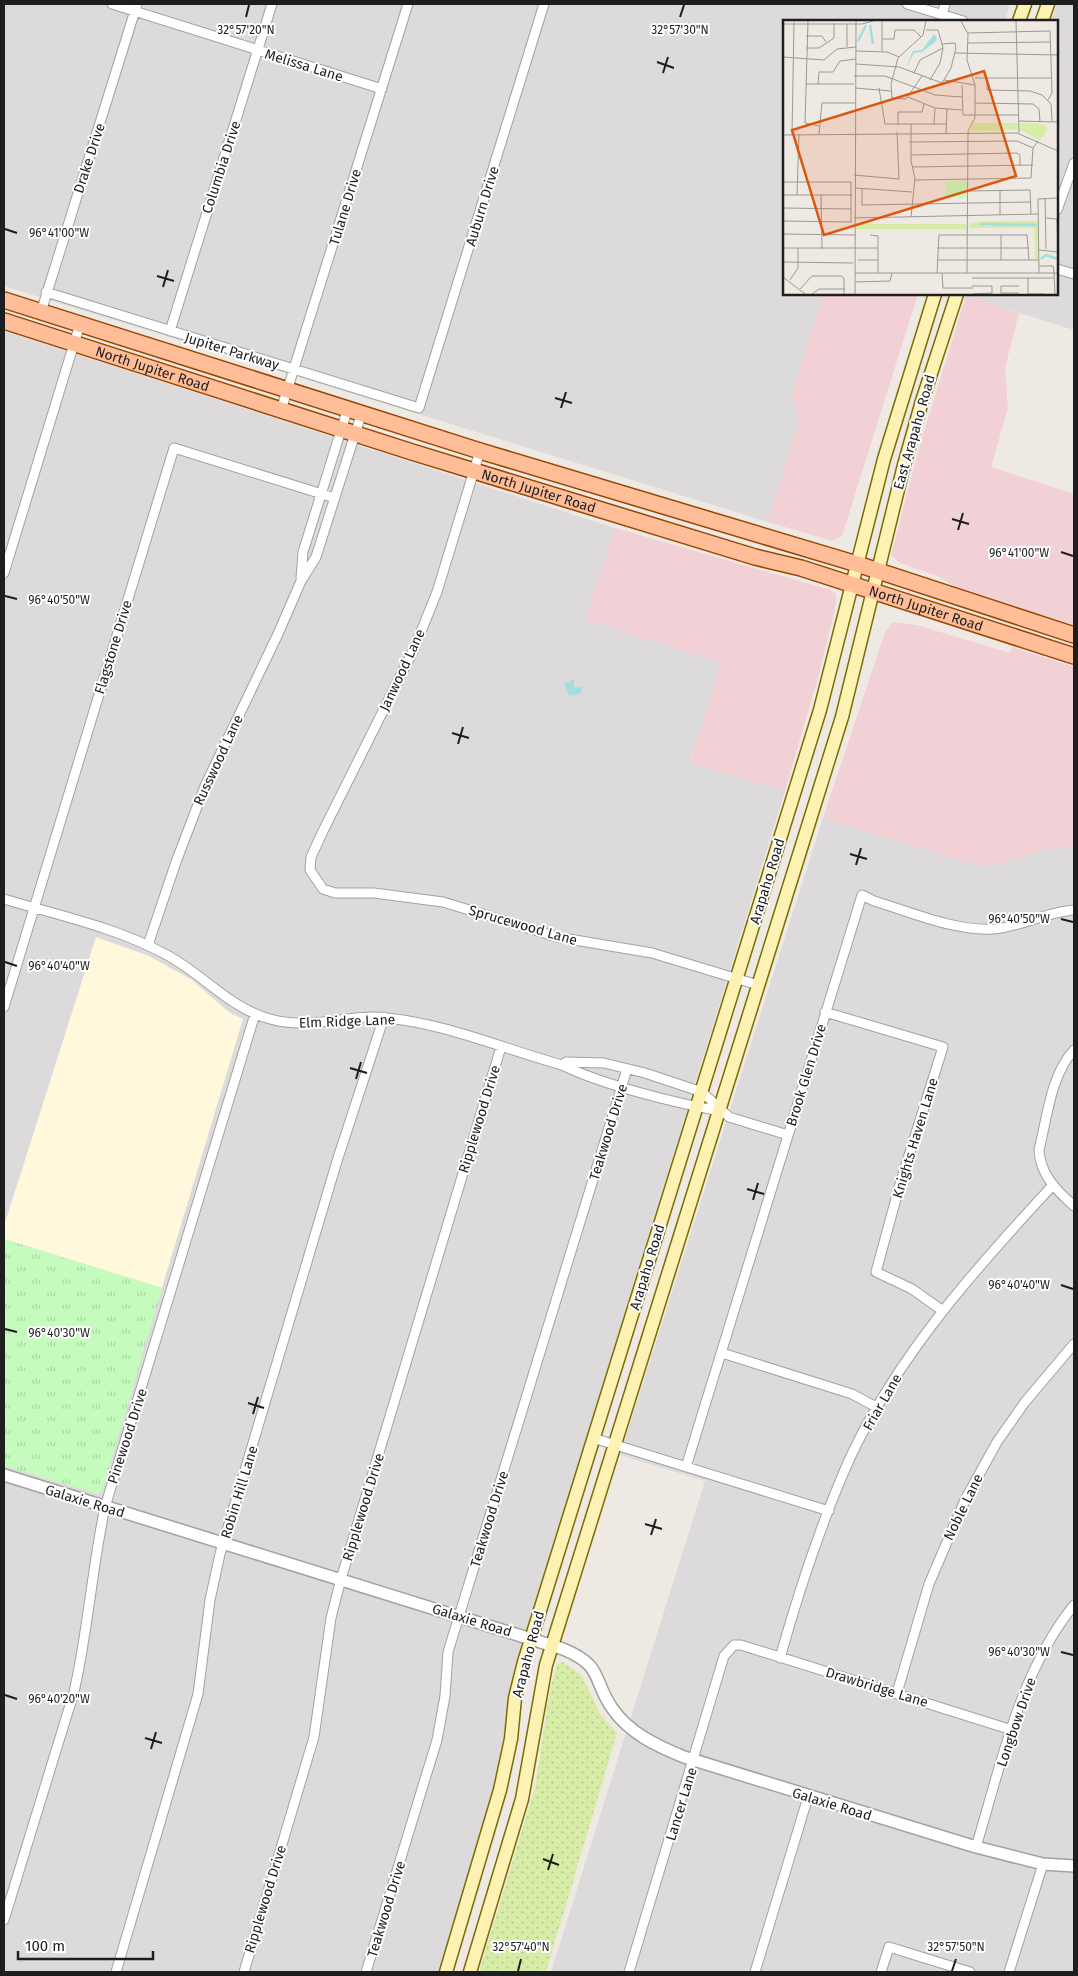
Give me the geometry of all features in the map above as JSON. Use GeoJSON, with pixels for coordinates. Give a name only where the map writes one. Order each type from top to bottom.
{"type":"FeatureCollection","features":[{"type":"Feature","properties":{"kind":"main road"},"geometry":{"type":"LineString","coordinates":[[1019,20],[1025,4]]}},
{"type":"Feature","properties":{"kind":"main road"},"geometry":{"type":"LineString","coordinates":[[1042,20],[1048,4]]}},
{"type":"Feature","properties":{"kind":"main road","name":"East Arapaho Road"},"geometry":{"type":"LineString","coordinates":[[857,564],[882,467],[935,295]]}},
{"type":"Feature","properties":{"kind":"main road","name":"East Arapaho Road"},"geometry":{"type":"LineString","coordinates":[[879,572],[904,465],[934,361],[957,295]]}},
{"type":"Feature","properties":{"kind":"main road","name":"North Jupiter Road"},"geometry":{"type":"LineString","coordinates":[[4,300],[480,450],[857,564],[1074,635]]}},
{"type":"Feature","properties":{"kind":"main road"},"geometry":{"type":"LineString","coordinates":[[4,313],[32,316],[41,312]]}},
{"type":"Feature","properties":{"kind":"main road","name":"North Jupiter Road"},"geometry":{"type":"LineString","coordinates":[[4,321],[282,410],[344,435],[474,471],[851,584],[1004,635],[1074,656]]}},
{"type":"Feature","properties":{"kind":"main road"},"geometry":{"type":"LineString","coordinates":[[914,360],[934,361]]}},
{"type":"Feature","properties":{"kind":"main road"},"geometry":{"type":"LineString","coordinates":[[586,504],[598,495],[612,490],[621,516]]}},
{"type":"Feature","properties":{"kind":"main road"},"geometry":{"type":"LineString","coordinates":[[706,542],[713,521]]}},
{"type":"Feature","properties":{"kind":"main road","name":"Arapaho Road"},"geometry":{"type":"LineString","coordinates":[[446,1972],[500,1790],[511,1739],[514,1698],[531,1638],[820,710],[857,564]]}},
{"type":"Feature","properties":{"kind":"main road","name":"Arapaho Road"},"geometry":{"type":"LineString","coordinates":[[470,1972],[522,1799],[532,1750],[538,1701],[552,1645],[844,712],[879,572]]}},
{"type":"Feature","properties":{"kind":"main road"},"geometry":{"type":"LineString","coordinates":[[1004,635],[1010,614]]}},
{"type":"Feature","properties":{"kind":"main road"},"geometry":{"type":"LineString","coordinates":[[789,811],[810,817]]}},
{"type":"Feature","properties":{"kind":"street","name":"Melissa Lane"},"geometry":{"type":"LineString","coordinates":[[112,4],[136,8],[258,50],[382,89]]}},
{"type":"Feature","properties":{"kind":"street","name":"Columbia Drive"},"geometry":{"type":"LineString","coordinates":[[170,331],[272,4]]}},
{"type":"Feature","properties":{"kind":"street","name":"Tulane Drive"},"geometry":{"type":"LineString","coordinates":[[282,410],[408,4]]}},
{"type":"Feature","properties":{"kind":"street","name":"Auburn Drive"},"geometry":{"type":"LineString","coordinates":[[419,408],[544,4]]}},
{"type":"Feature","properties":{"kind":"street"},"geometry":{"type":"LineString","coordinates":[[907,4],[960,20]]}},
{"type":"Feature","properties":{"kind":"street"},"geometry":{"type":"LineString","coordinates":[[942,15],[946,4]]}},
{"type":"Feature","properties":{"kind":"street","name":"Drake Drive"},"geometry":{"type":"LineString","coordinates":[[41,312],[136,8]]}},
{"type":"Feature","properties":{"kind":"street"},"geometry":{"type":"LineString","coordinates":[[1058,207],[1074,163]]}},
{"type":"Feature","properties":{"kind":"street"},"geometry":{"type":"LineString","coordinates":[[1058,269],[1074,274]]}},
{"type":"Feature","properties":{"kind":"street","name":"Jupiter Parkway"},"geometry":{"type":"LineString","coordinates":[[46,292],[419,408]]}},
{"type":"Feature","properties":{"kind":"street"},"geometry":{"type":"LineString","coordinates":[[4,574],[80,324]]}},
{"type":"Feature","properties":{"kind":"street","name":"Russwood Lane"},"geometry":{"type":"LineString","coordinates":[[301,581],[303,552],[320,494],[355,410]]}},
{"type":"Feature","properties":{"kind":"street","name":"Russwood Lane"},"geometry":{"type":"LineString","coordinates":[[148,945],[186,834],[205,786],[260,673],[301,581],[316,558],[335,498],[344,435],[355,410]]}},
{"type":"Feature","properties":{"kind":"street","name":"Flagstone Drive"},"geometry":{"type":"LineString","coordinates":[[4,1007],[174,448],[335,498]]}},
{"type":"Feature","properties":{"kind":"street","name":"Janwood Lane"},"geometry":{"type":"LineString","coordinates":[[316,882],[310,870],[311,857],[414,649],[438,592],[480,450]]}},
{"type":"Feature","properties":{"kind":"street","name":"Sprucewood Lane"},"geometry":{"type":"LineString","coordinates":[[316,882],[324,889],[335,893],[391,894],[443,902],[556,937],[652,953],[758,985]]}},
{"type":"Feature","properties":{"kind":"street","name":"Brook Glen Drive"},"geometry":{"type":"LineString","coordinates":[[686,1467],[862,895],[953,924],[974,928],[1001,927],[1074,910]]}},
{"type":"Feature","properties":{"kind":"street","name":"Elm Ridge Lane"},"geometry":{"type":"LineString","coordinates":[[4,898],[148,945],[167,955],[230,1001],[255,1014],[286,1023],[314,1024],[384,1017],[444,1028],[622,1086],[697,1107],[720,1111]]}},
{"type":"Feature","properties":{"kind":"street","name":"Knights Haven Lane"},"geometry":{"type":"LineString","coordinates":[[825,1012],[943,1047],[900,1184],[876,1272],[912,1289],[943,1311]]}},
{"type":"Feature","properties":{"kind":"street","name":"Pinewood Drive"},"geometry":{"type":"LineString","coordinates":[[4,1920],[74,1692],[83,1656],[96,1546],[105,1507],[255,1014]]}},
{"type":"Feature","properties":{"kind":"street","name":"Robin Hill Lane"},"geometry":{"type":"LineString","coordinates":[[116,1972],[198,1694],[210,1600],[224,1543],[337,1161],[384,1017]]}},
{"type":"Feature","properties":{"kind":"street","name":"Ripplewood Drive"},"geometry":{"type":"LineString","coordinates":[[244,1972],[314,1737],[331,1618],[341,1580],[501,1047]]}},
{"type":"Feature","properties":{"kind":"street"},"geometry":{"type":"LineString","coordinates":[[1074,1050],[1066,1060],[1059,1076],[1039,1150],[1039,1160],[1053,1185],[1074,1206]]}},
{"type":"Feature","properties":{"kind":"street","name":"Elm Ridge Lane"},"geometry":{"type":"LineString","coordinates":[[562,1065],[566,1062],[604,1063],[702,1092],[720,1111],[729,1117],[788,1135]]}},
{"type":"Feature","properties":{"kind":"street","name":"Teakwood Drive"},"geometry":{"type":"LineString","coordinates":[[366,1972],[437,1740],[445,1696],[448,1652],[627,1069]]}},
{"type":"Feature","properties":{"kind":"street","name":"Friar Lane"},"geometry":{"type":"LineString","coordinates":[[780,1658],[807,1567],[851,1457],[878,1408],[914,1349],[943,1311],[1053,1185]]}},
{"type":"Feature","properties":{"kind":"street","name":"Noble Lane"},"geometry":{"type":"LineString","coordinates":[[896,1693],[929,1584],[965,1500],[997,1442],[1025,1402],[1074,1344]]}},
{"type":"Feature","properties":{"kind":"street"},"geometry":{"type":"LineString","coordinates":[[722,1353],[852,1394],[878,1408]]}},
{"type":"Feature","properties":{"kind":"street"},"geometry":{"type":"LineString","coordinates":[[593,1438],[829,1511]]}},
{"type":"Feature","properties":{"kind":"street","name":"Galaxie Road"},"geometry":{"type":"LineString","coordinates":[[4,1475],[531,1638],[574,1653],[589,1664],[600,1681],[613,1710],[630,1728],[663,1749],[808,1796],[976,1847],[1043,1864],[1074,1866]]}},
{"type":"Feature","properties":{"kind":"street","name":"Longbow Drive"},"geometry":{"type":"LineString","coordinates":[[976,1847],[1026,1687],[1049,1641],[1074,1605]]}},
{"type":"Feature","properties":{"kind":"street","name":"Lancer Lane"},"geometry":{"type":"LineString","coordinates":[[629,1972],[724,1656],[734,1645],[741,1645]]}},
{"type":"Feature","properties":{"kind":"street","name":"Drawbridge Lane"},"geometry":{"type":"LineString","coordinates":[[741,1645],[1012,1730]]}},
{"type":"Feature","properties":{"kind":"street"},"geometry":{"type":"LineString","coordinates":[[754,1972],[808,1796]]}},
{"type":"Feature","properties":{"kind":"street"},"geometry":{"type":"LineString","coordinates":[[1009,1972],[1043,1864]]}},
{"type":"Feature","properties":{"kind":"street"},"geometry":{"type":"LineString","coordinates":[[881,1972],[889,1947],[970,1972]]}},
{"type":"Feature","properties":{"kind":"shaded area"},"geometry":{"type":"Polygon","coordinates":[[[4,4],[1010,4],[1005,20],[783,20],[783,295],[823,295],[791,398],[799,419],[768,522],[4,286],[4,4]]]}},
{"type":"Feature","properties":{"kind":"shaded area"},"geometry":{"type":"Polygon","coordinates":[[[1057,4],[1074,4],[1074,330],[966,296],[1058,295],[1058,20],[1051,20],[1057,4]]]}},
{"type":"Feature","properties":{"kind":"shaded area"},"geometry":{"type":"Polygon","coordinates":[[[823,295],[918,295],[842,536],[832,541],[768,522],[799,419],[791,398],[823,295]]]}},
{"type":"Feature","properties":{"kind":"shaded area"},"geometry":{"type":"Polygon","coordinates":[[[966,296],[1019,313],[1005,368],[1008,408],[991,467],[1074,494],[1074,625],[956,587],[937,576],[900,563],[891,555],[921,441],[966,296]]]}},
{"type":"Feature","properties":{"kind":"shaded area"},"geometry":{"type":"Polygon","coordinates":[[[4,331],[615,528],[585,619],[721,663],[690,762],[785,791],[517,1663],[496,1780],[438,1972],[4,1972],[4,331]]]}},
{"type":"Feature","properties":{"kind":"shaded area"},"geometry":{"type":"Polygon","coordinates":[[[615,528],[831,590],[836,594],[836,604],[818,678],[785,791],[690,763],[721,663],[585,619],[615,528]]]}},
{"type":"Feature","properties":{"kind":"shaded area"},"geometry":{"type":"Polygon","coordinates":[[[893,622],[917,625],[1010,653],[1012,647],[1074,667],[1074,846],[1045,850],[990,866],[972,864],[823,818],[885,632],[893,622]]]}},
{"type":"Feature","properties":{"kind":"shaded area"},"geometry":{"type":"Polygon","coordinates":[[[823,818],[972,864],[990,866],[1045,850],[1074,846],[1074,1972],[551,1972],[705,1481],[620,1455],[823,818]]]}},
{"type":"Feature","properties":{"kind":"shaded area"},"geometry":{"type":"Polygon","coordinates":[[[96,937],[149,956],[192,980],[229,1012],[243,1019],[162,1288],[4,1239],[4,1226],[96,937]]]}},
{"type":"Feature","properties":{"kind":"green space"},"geometry":{"type":"Polygon","coordinates":[[[4,1239],[162,1288],[103,1489],[98,1494],[4,1466],[4,1239]]]}},
{"type":"Feature","properties":{"kind":"green space"},"geometry":{"type":"Polygon","coordinates":[[[563,1662],[582,1676],[600,1714],[617,1733],[546,1972],[479,1972],[535,1788],[550,1690],[557,1664],[563,1662]]]}},
{"type":"Feature","properties":{"kind":"water"},"geometry":{"type":"Polygon","coordinates":[[[574,679],[574,688],[581,687],[582,693],[569,696],[564,682],[571,683],[570,680],[574,679]]]}}]}
